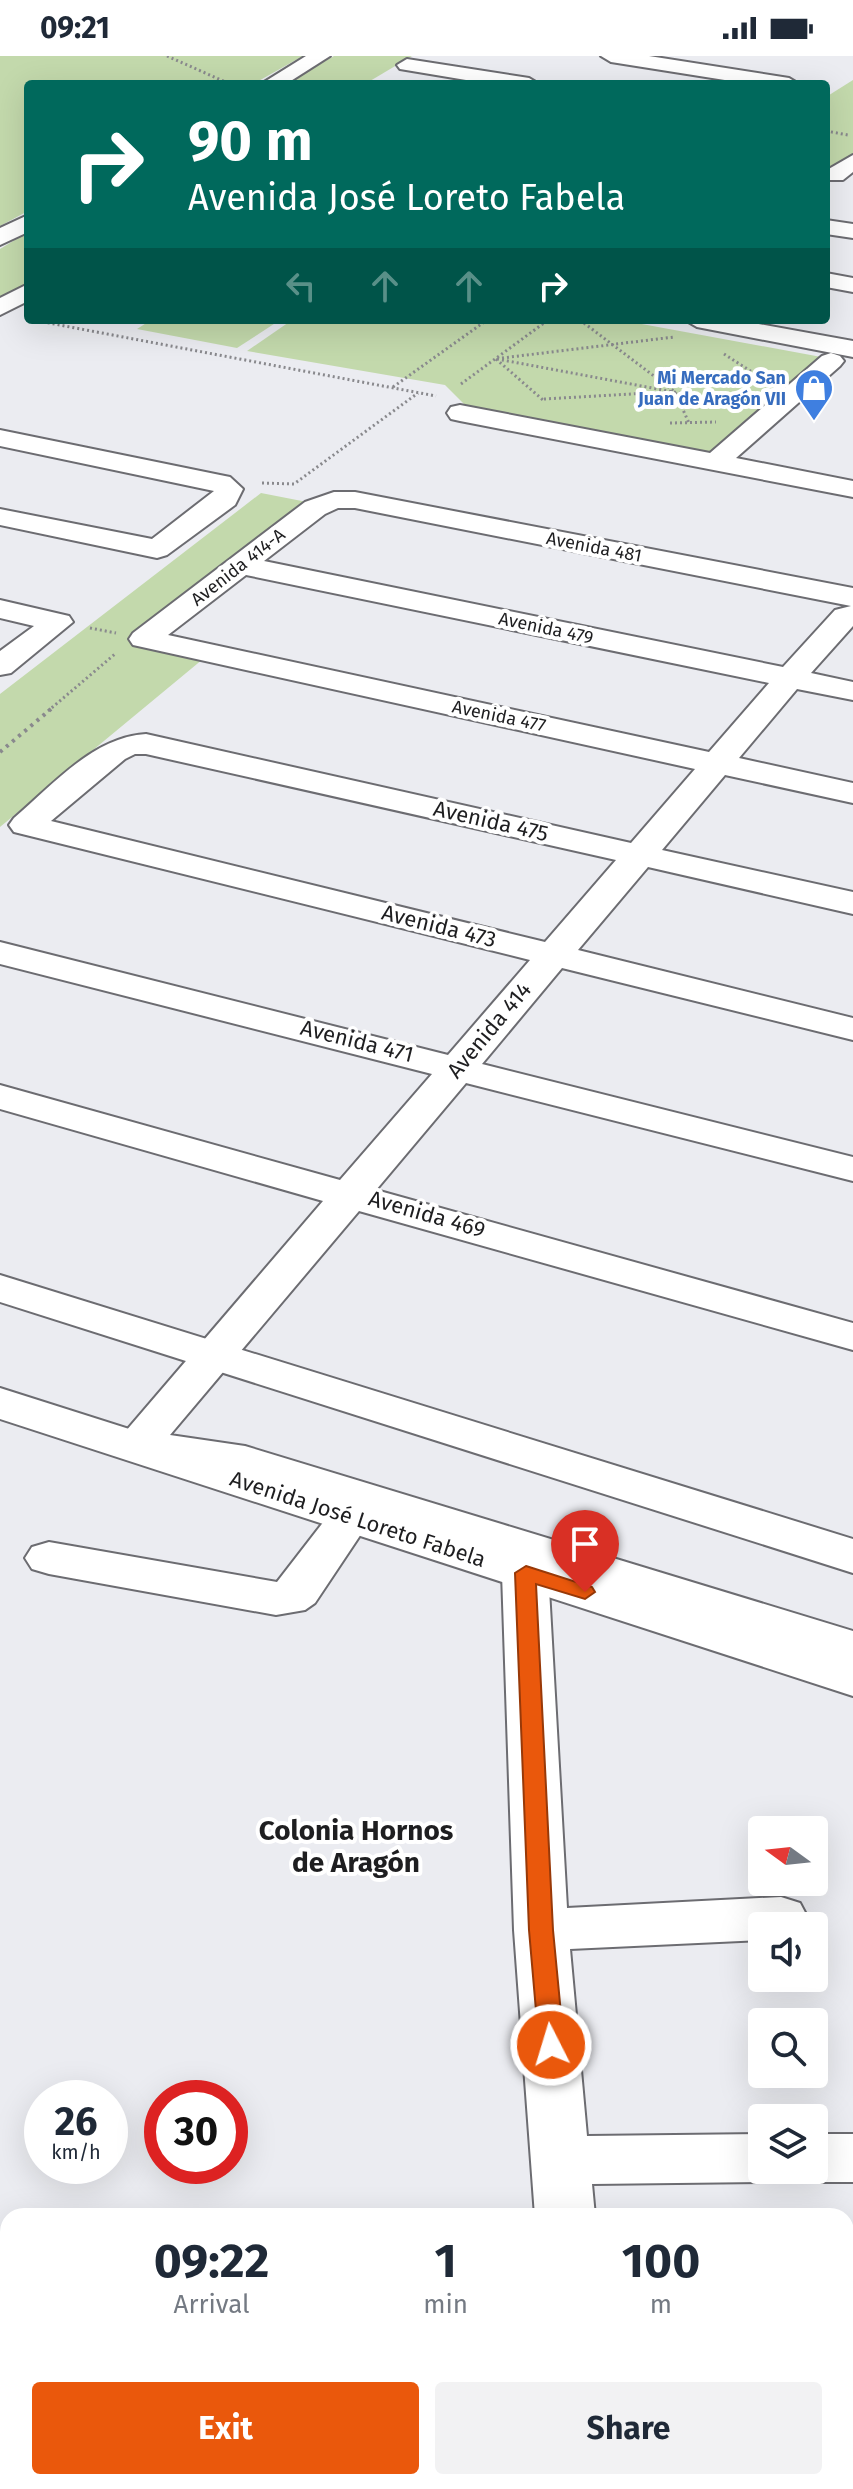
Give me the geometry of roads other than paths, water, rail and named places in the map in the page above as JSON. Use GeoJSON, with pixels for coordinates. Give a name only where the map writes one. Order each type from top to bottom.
{"type":"FeatureCollection","features":[{"type":"Feature","properties":{"kind":"main road"},"geometry":{"type":"LineString","coordinates":[[0,1288],[853,1556]]}},
{"type":"Feature","properties":{"kind":"main road","name":"Avenida José Loreto Fabela"},"geometry":{"type":"LineString","coordinates":[[0,1403],[853,1678]]}},
{"type":"Feature","properties":{"kind":"street"},"geometry":{"type":"LineString","coordinates":[[278,80],[320,56]]}},
{"type":"Feature","properties":{"kind":"street"},"geometry":{"type":"LineString","coordinates":[[611,56],[764,80]]}},
{"type":"Feature","properties":{"kind":"street"},"geometry":{"type":"LineString","coordinates":[[386,78],[415,61],[509,80]]}},
{"type":"Feature","properties":{"kind":"street"},"geometry":{"type":"LineString","coordinates":[[0,238],[24,224]]}},
{"type":"Feature","properties":{"kind":"street"},"geometry":{"type":"LineString","coordinates":[[830,228],[853,231]]}},
{"type":"Feature","properties":{"kind":"street"},"geometry":{"type":"LineString","coordinates":[[830,281],[853,285]]}},
{"type":"Feature","properties":{"kind":"street"},"geometry":{"type":"LineString","coordinates":[[0,308],[24,293]]}},
{"type":"Feature","properties":{"kind":"street"},"geometry":{"type":"LineString","coordinates":[[700,326],[842,355]]}},
{"type":"Feature","properties":{"kind":"street"},"geometry":{"type":"LineString","coordinates":[[711,461],[842,355]]}},
{"type":"Feature","properties":{"kind":"street"},"geometry":{"type":"LineString","coordinates":[[453,400],[711,461],[853,489]]}},
{"type":"Feature","properties":{"kind":"street"},"geometry":{"type":"LineString","coordinates":[[0,438],[220,483],[229,489],[225,499],[157,549],[0,517]]}},
{"type":"Feature","properties":{"kind":"street","name":"Avenida 414-A"},"geometry":{"type":"LineString","coordinates":[[139,638],[315,508],[334,500]]}},
{"type":"Feature","properties":{"kind":"street","name":"Avenida 481"},"geometry":{"type":"LineString","coordinates":[[334,500],[355,500],[850,600]]}},
{"type":"Feature","properties":{"kind":"street","name":"Avenida 479"},"geometry":{"type":"LineString","coordinates":[[238,565],[853,691]]}},
{"type":"Feature","properties":{"kind":"street","name":"Avenida 414"},"geometry":{"type":"LineString","coordinates":[[136,1446],[790,678],[850,600]]}},
{"type":"Feature","properties":{"kind":"street"},"geometry":{"type":"LineString","coordinates":[[0,609],[58,622],[0,666]]}},
{"type":"Feature","properties":{"kind":"street","name":"Avenida 477"},"geometry":{"type":"LineString","coordinates":[[139,638],[853,793]]}},
{"type":"Feature","properties":{"kind":"street","name":"Avenida 475"},"geometry":{"type":"LineString","coordinates":[[26,825],[113,752],[129,745],[146,744],[853,903]]}},
{"type":"Feature","properties":{"kind":"street","name":"Avenida 473"},"geometry":{"type":"LineString","coordinates":[[26,825],[853,1029]]}},
{"type":"Feature","properties":{"kind":"street","name":"Avenida 471"},"geometry":{"type":"LineString","coordinates":[[0,953],[458,1066],[853,1169]]}},
{"type":"Feature","properties":{"kind":"street","name":"Avenida 469"},"geometry":{"type":"LineString","coordinates":[[0,1097],[352,1193],[853,1337]]}},
{"type":"Feature","properties":{"kind":"street"},"geometry":{"type":"LineString","coordinates":[[136,1446],[229,1456],[853,1648]]}},
{"type":"Feature","properties":{"kind":"street"},"geometry":{"type":"LineString","coordinates":[[49,1558],[276,1599],[288,1598],[298,1591],[351,1518]]}},
{"type":"Feature","properties":{"kind":"street"},"geometry":{"type":"LineString","coordinates":[[526,1573],[541,1930],[565,2208]]}},
{"type":"Feature","properties":{"kind":"street"},"geometry":{"type":"LineString","coordinates":[[541,1930],[748,1920]]}},
{"type":"Feature","properties":{"kind":"street"},"geometry":{"type":"LineString","coordinates":[[562,2160],[748,2158]]}},
{"type":"Feature","properties":{"kind":"street"},"geometry":{"type":"LineString","coordinates":[[828,2158],[853,2158]]}},
{"type":"Feature","properties":{"kind":"place","name":"Mi Mercado San Juan de Aragón VII"},"geometry":{"type":"Point","coordinates":[814,422]}},
{"type":"Feature","properties":{"kind":"district","name":"Colonia Hornos de Aragón"},"geometry":{"type":"Point","coordinates":[356,1846]}}]}
